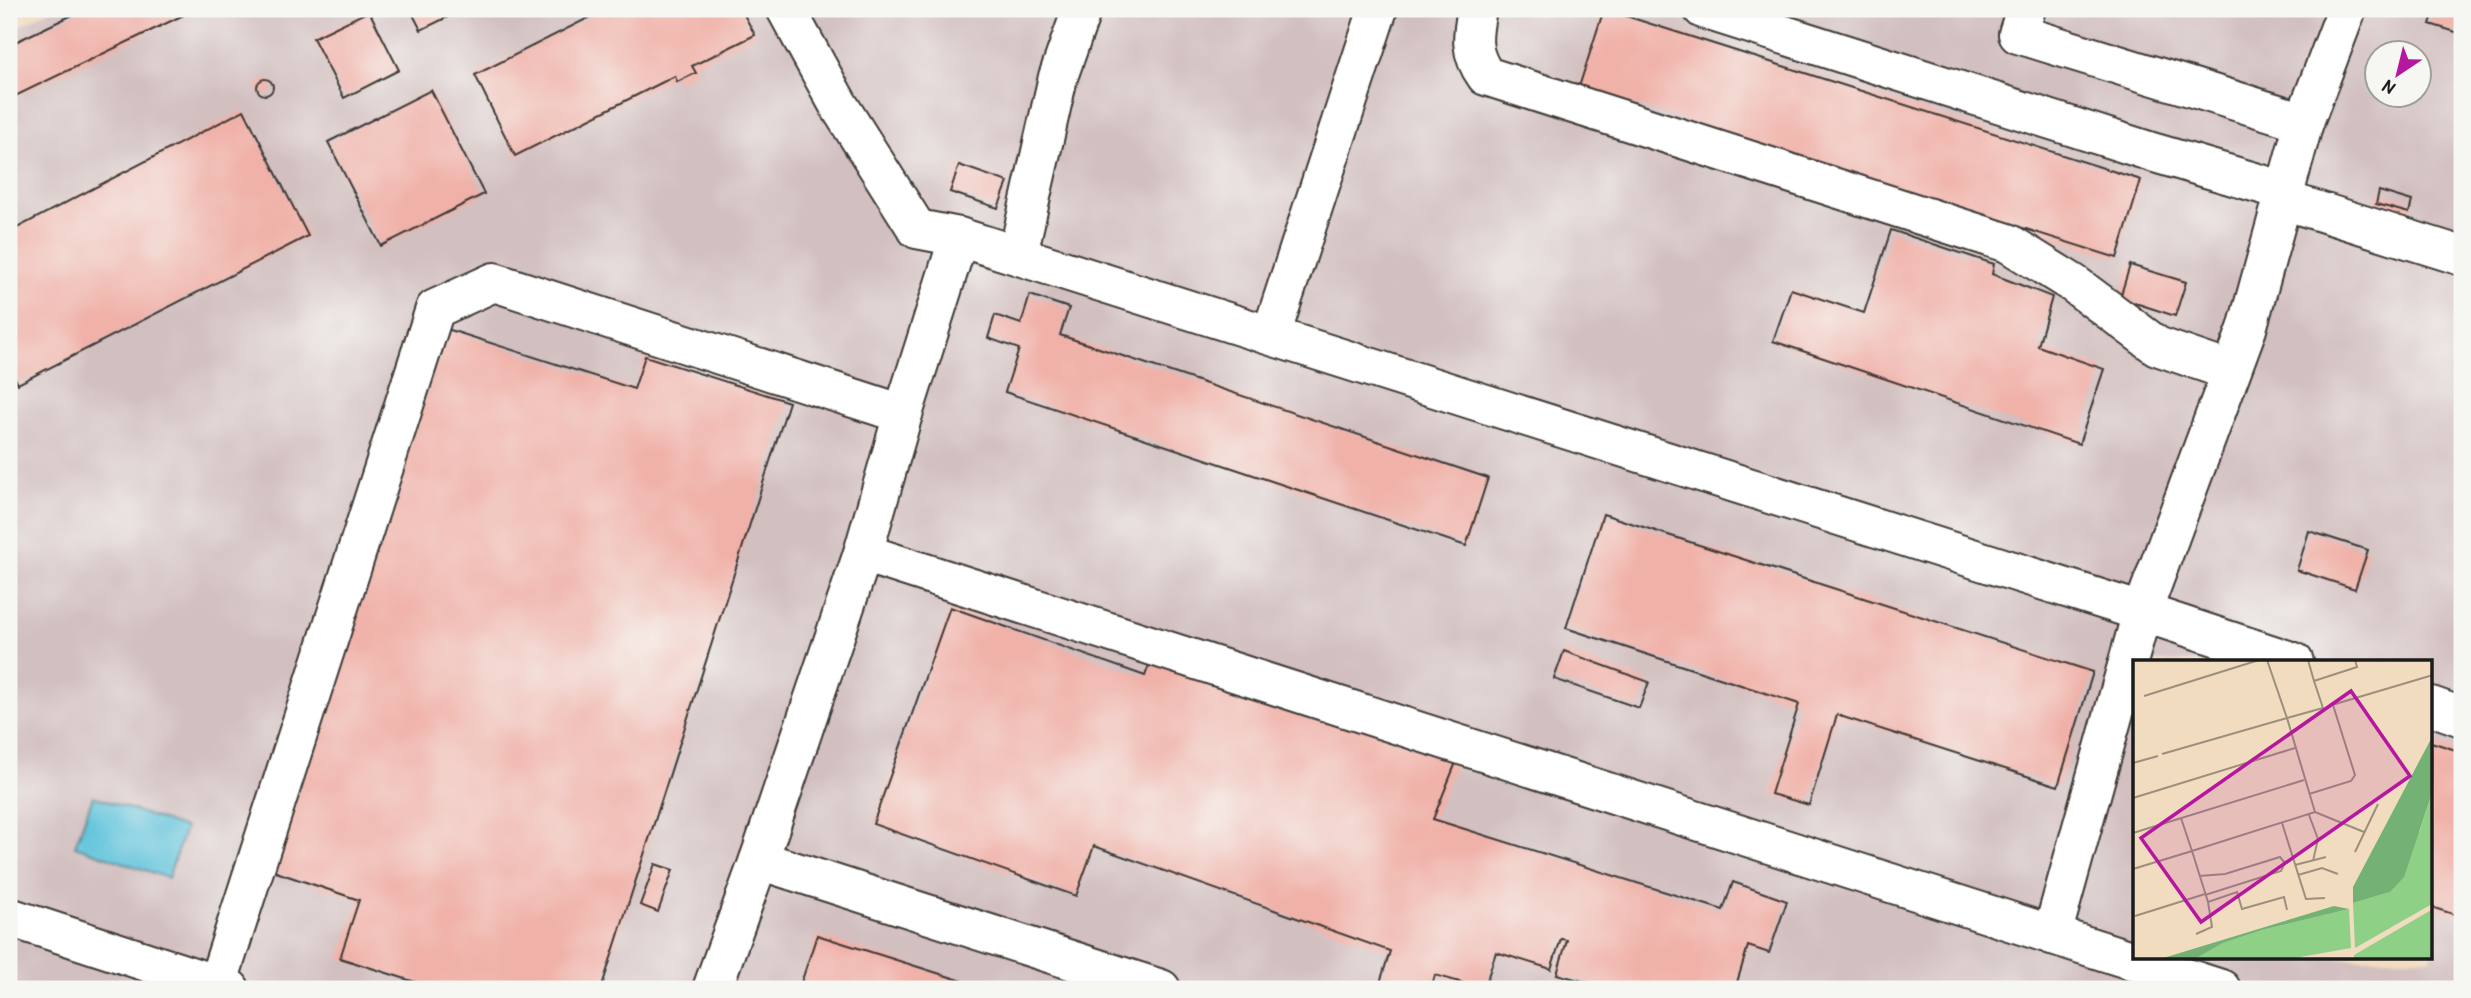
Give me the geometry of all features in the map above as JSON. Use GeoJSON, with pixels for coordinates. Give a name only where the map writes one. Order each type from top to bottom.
{"type":"FeatureCollection","features":[{"type":"Feature","properties":{"kind":"lane"},"geometry":{"type":"LineString","coordinates":[[786,9],[838,104],[917,229],[959,237],[1018,254],[2288,660]]}},
{"type":"Feature","properties":{"kind":"lane"},"geometry":{"type":"LineString","coordinates":[[1018,254],[1058,77],[1082,9]]}},
{"type":"Feature","properties":{"kind":"lane"},"geometry":{"type":"LineString","coordinates":[[1271,335],[1378,9]]}},
{"type":"Feature","properties":{"kind":"lane"},"geometry":{"type":"LineString","coordinates":[[1477,9],[1473,48],[1476,64],[1486,76],[2008,243],[2074,284],[2157,346],[2230,373]]}},
{"type":"Feature","properties":{"kind":"lane"},"geometry":{"type":"LineString","coordinates":[[1703,9],[2155,153],[2462,256]]}},
{"type":"Feature","properties":{"kind":"lane"},"geometry":{"type":"LineString","coordinates":[[2026,9],[2018,34],[2304,122]]}},
{"type":"Feature","properties":{"kind":"lane"},"geometry":{"type":"LineString","coordinates":[[2052,935],[2142,612],[2247,329],[2304,122],[2347,9]]}},
{"type":"Feature","properties":{"kind":"lane"},"geometry":{"type":"LineString","coordinates":[[712,989],[759,860],[863,553],[903,414],[959,237]]}},
{"type":"Feature","properties":{"kind":"lane"},"geometry":{"type":"LineString","coordinates":[[9,917],[224,987],[435,309],[494,282],[903,414]]}},
{"type":"Feature","properties":{"kind":"lane"},"geometry":{"type":"LineString","coordinates":[[863,553],[2221,989]]}},
{"type":"Feature","properties":{"kind":"lane"},"geometry":{"type":"LineString","coordinates":[[2432,706],[2462,717]]}},
{"type":"Feature","properties":{"kind":"lane"},"geometry":{"type":"LineString","coordinates":[[759,860],[1161,989]]}},
{"type":"Feature","properties":{"kind":"shaded area"},"geometry":{"type":"Polygon","coordinates":[[[52,9],[2462,9],[2462,989],[9,989],[9,31],[52,9]]]}},
{"type":"Feature","properties":{"kind":"water"},"geometry":{"type":"Polygon","coordinates":[[[93,796],[185,828],[168,878],[75,846],[93,796]]]}},
{"type":"Feature","properties":{"kind":"building"},"geometry":{"type":"Polygon","coordinates":[[[85,9],[196,9],[9,99],[9,45],[85,9]]]}},
{"type":"Feature","properties":{"kind":"building"},"geometry":{"type":"Polygon","coordinates":[[[410,9],[464,9],[421,30],[410,9]]]}},
{"type":"Feature","properties":{"kind":"building"},"geometry":{"type":"Polygon","coordinates":[[[606,9],[741,9],[755,35],[692,66],[696,73],[677,82],[675,76],[515,156],[475,75],[606,9]]]}},
{"type":"Feature","properties":{"kind":"building"},"geometry":{"type":"Polygon","coordinates":[[[1604,9],[2141,180],[2117,258],[1579,87],[1604,9]]]}},
{"type":"Feature","properties":{"kind":"building"},"geometry":{"type":"Polygon","coordinates":[[[2435,9],[2462,9],[2462,34],[2430,24],[2435,9]]]}},
{"type":"Feature","properties":{"kind":"building"},"geometry":{"type":"Polygon","coordinates":[[[369,11],[399,70],[344,98],[313,38],[369,11]]]}},
{"type":"Feature","properties":{"kind":"building"},"geometry":{"type":"Polygon","coordinates":[[[265,79],[271,81],[271,93],[265,95],[259,93],[257,87],[259,81],[265,79]]]}},
{"type":"Feature","properties":{"kind":"building"},"geometry":{"type":"Polygon","coordinates":[[[431,90],[484,194],[381,246],[328,142],[431,90]]]}},
{"type":"Feature","properties":{"kind":"building"},"geometry":{"type":"Polygon","coordinates":[[[244,110],[308,236],[18,384],[9,367],[9,232],[244,110]]]}},
{"type":"Feature","properties":{"kind":"building"},"geometry":{"type":"Polygon","coordinates":[[[959,165],[1008,182],[998,208],[950,192],[959,165]]]}},
{"type":"Feature","properties":{"kind":"building"},"geometry":{"type":"Polygon","coordinates":[[[2379,191],[2412,201],[2409,213],[2376,204],[2379,191]]]}},
{"type":"Feature","properties":{"kind":"building"},"geometry":{"type":"Polygon","coordinates":[[[1891,230],[1994,264],[1992,274],[2052,297],[2038,346],[2104,369],[2079,444],[1773,341],[1791,289],[1864,313],[1891,230]]]}},
{"type":"Feature","properties":{"kind":"building"},"geometry":{"type":"Polygon","coordinates":[[[2130,265],[2186,282],[2175,316],[2120,298],[2130,265]]]}},
{"type":"Feature","properties":{"kind":"building"},"geometry":{"type":"Polygon","coordinates":[[[1030,295],[1069,308],[1060,335],[1488,478],[1466,546],[1005,392],[1019,349],[988,338],[995,315],[1021,324],[1030,295]]]}},
{"type":"Feature","properties":{"kind":"building"},"geometry":{"type":"Polygon","coordinates":[[[447,329],[634,389],[645,356],[789,402],[601,989],[437,989],[340,958],[359,900],[273,871],[447,329]]]}},
{"type":"Feature","properties":{"kind":"building"},"geometry":{"type":"Polygon","coordinates":[[[1603,514],[2093,672],[2058,786],[1837,715],[1809,805],[1771,794],[1799,704],[1566,628],[1603,514]]]}},
{"type":"Feature","properties":{"kind":"building"},"geometry":{"type":"Polygon","coordinates":[[[2309,531],[2368,550],[2355,589],[2297,570],[2309,531]]]}},
{"type":"Feature","properties":{"kind":"building"},"geometry":{"type":"Polygon","coordinates":[[[950,607],[1145,676],[1154,652],[1457,760],[1433,819],[1723,910],[1733,882],[1787,901],[1769,953],[1748,946],[1735,989],[1603,989],[1604,987],[1557,974],[1567,940],[1561,939],[1551,969],[1496,952],[1484,989],[1435,975],[1431,989],[1378,989],[1390,951],[1094,846],[1076,896],[873,824],[950,607]]]}},
{"type":"Feature","properties":{"kind":"building"},"geometry":{"type":"Polygon","coordinates":[[[1564,651],[1649,682],[1639,708],[1554,679],[1564,651]]]}},
{"type":"Feature","properties":{"kind":"building"},"geometry":{"type":"Polygon","coordinates":[[[2432,742],[2462,752],[2462,917],[2432,907],[2432,742]]]}},
{"type":"Feature","properties":{"kind":"building"},"geometry":{"type":"Polygon","coordinates":[[[655,864],[673,870],[658,912],[640,905],[655,864]]]}},
{"type":"Feature","properties":{"kind":"building"},"geometry":{"type":"Polygon","coordinates":[[[817,935],[988,989],[799,989],[817,935]]]}}]}
